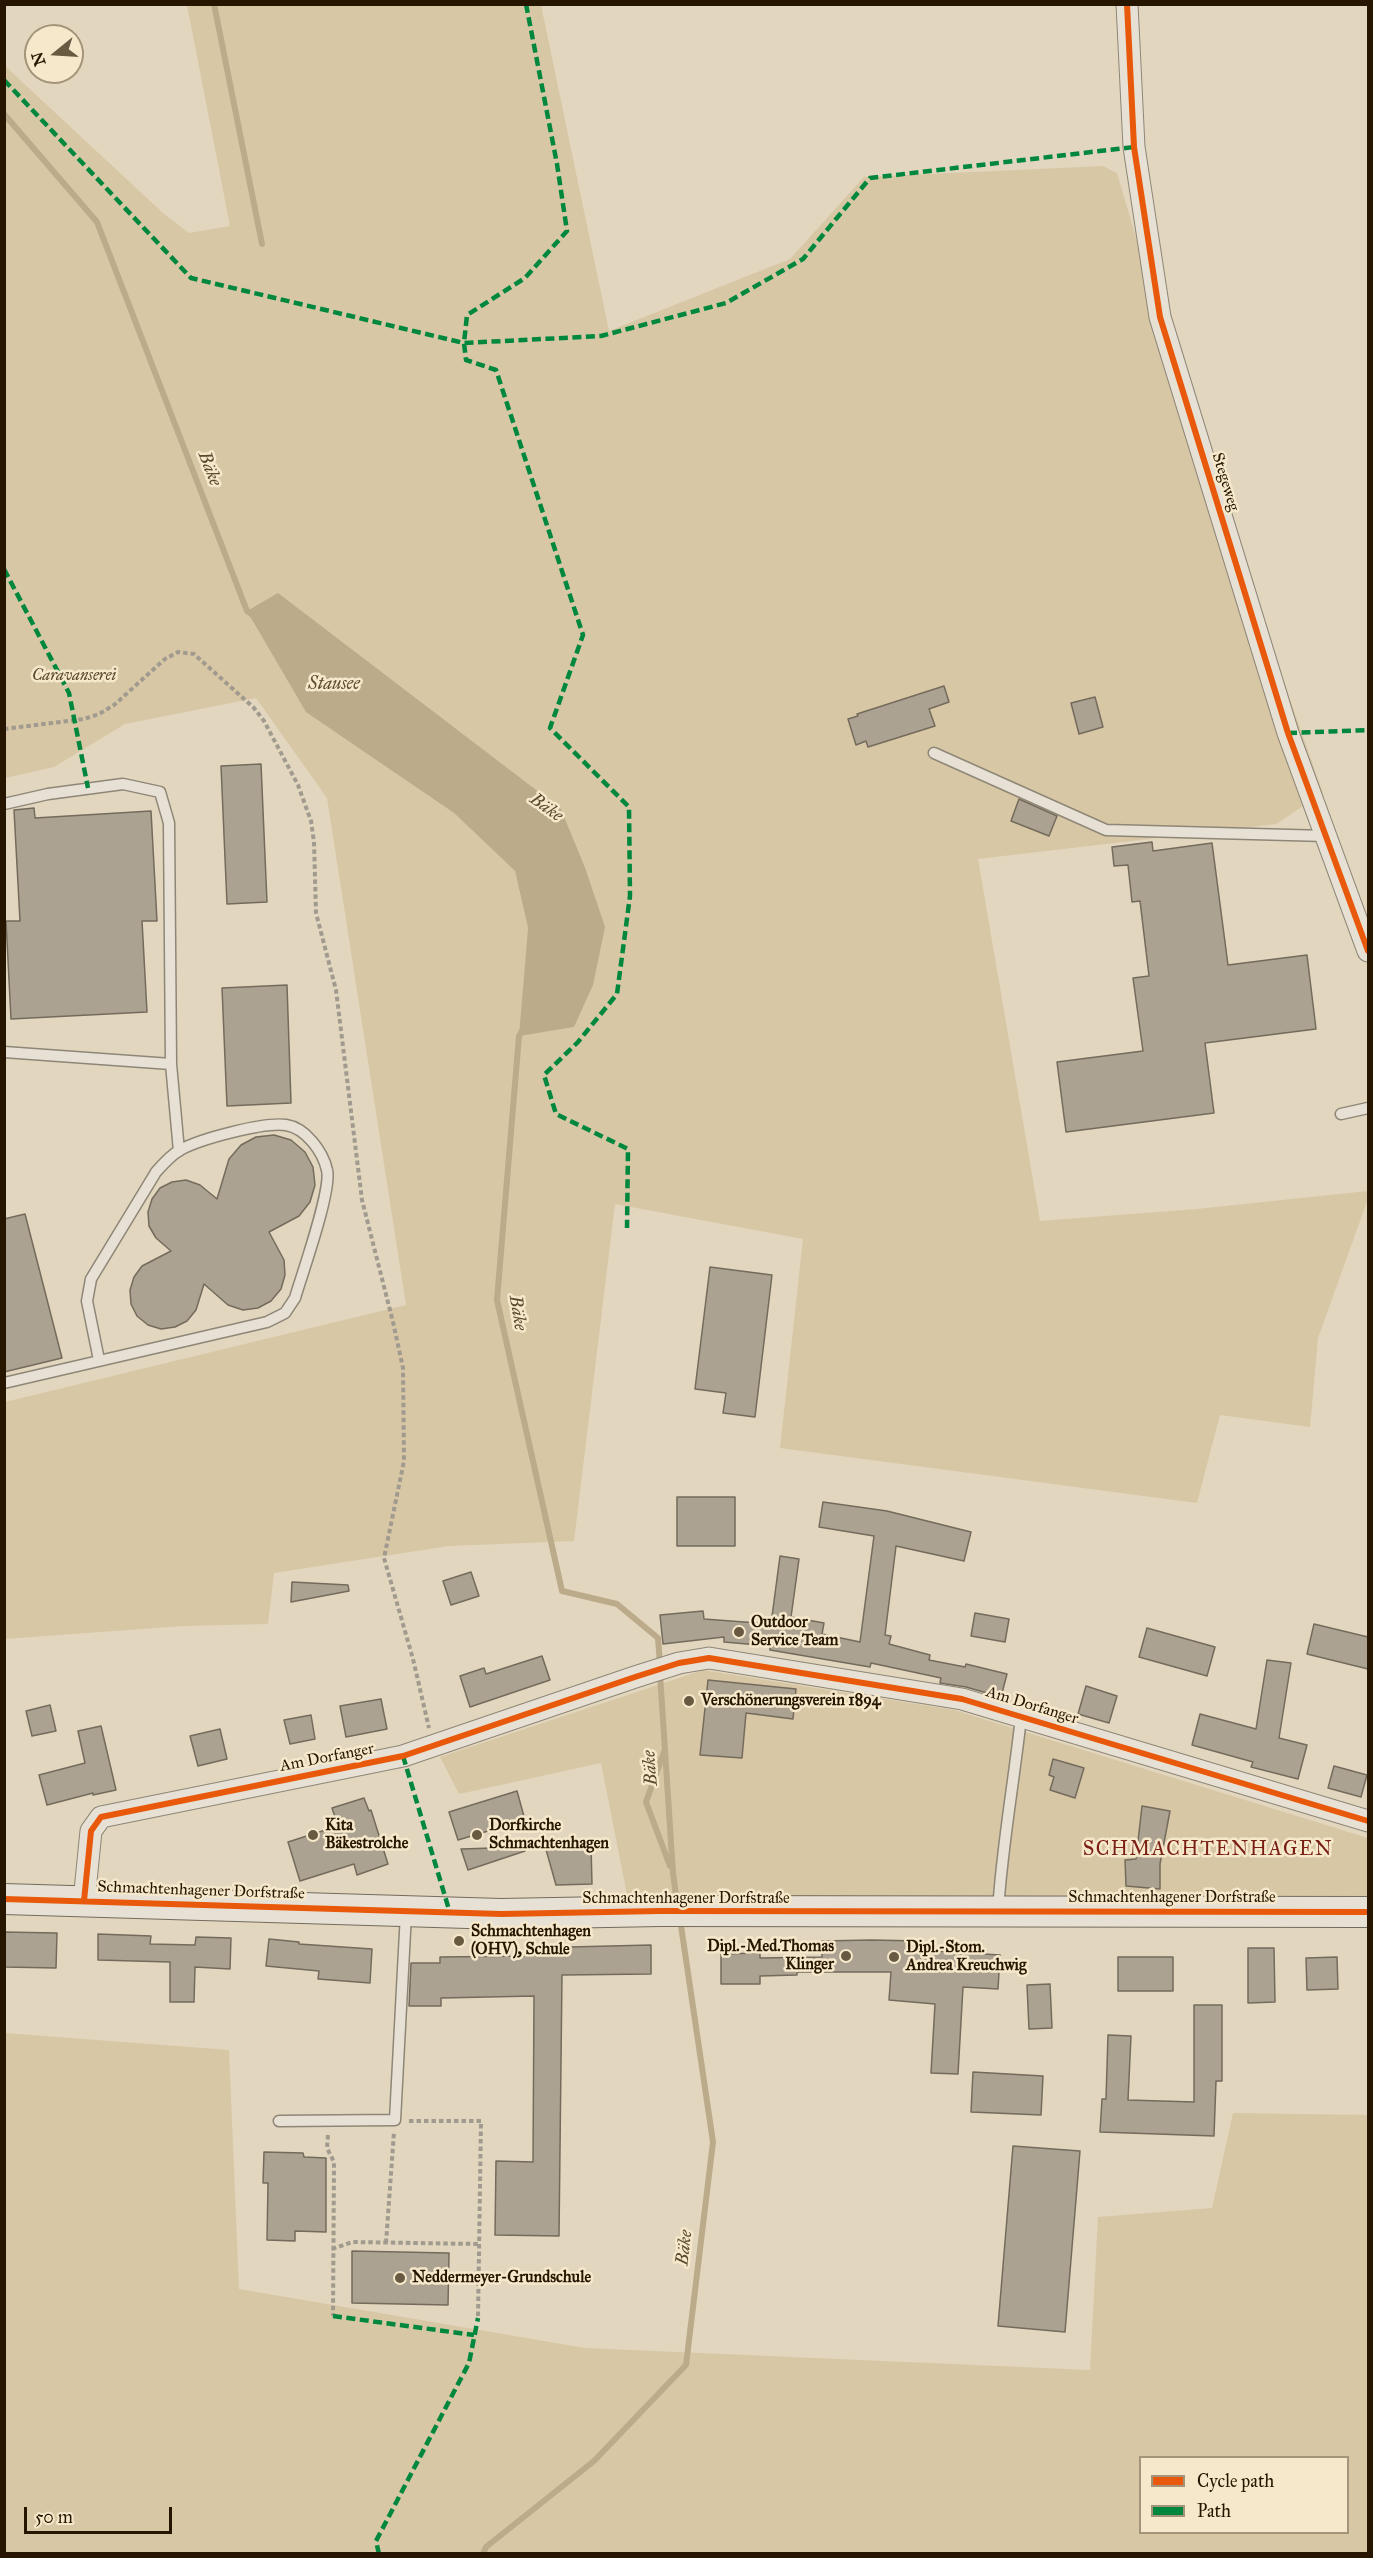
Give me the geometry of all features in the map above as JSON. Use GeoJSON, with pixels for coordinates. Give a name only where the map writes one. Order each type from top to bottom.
{"type":"FeatureCollection","features":[{"type":"Feature","properties":{"kind":"main road","name":"Schmachtenhagener Dorfstraße"},"geometry":{"type":"LineString","coordinates":[[4,1899],[501,1914],[660,1911],[1368,1912]]}},
{"type":"Feature","properties":{"kind":"street","name":"Stegeweg"},"geometry":{"type":"LineString","coordinates":[[1127,4],[1134,147],[1160,317],[1288,733],[1368,951]]}},
{"type":"Feature","properties":{"kind":"street","name":"Am Dorfanger"},"geometry":{"type":"LineString","coordinates":[[84,1901],[91,1831],[100,1817],[403,1756],[635,1677],[679,1663],[708,1658],[962,1699],[1368,1821]]}},
{"type":"Feature","properties":{"kind":"lane"},"geometry":{"type":"LineString","coordinates":[[934,753],[1106,830],[1326,836]]}},
{"type":"Feature","properties":{"kind":"lane"},"geometry":{"type":"LineString","coordinates":[[4,804],[48,794],[123,784],[160,792],[169,823],[171,1064],[179,1151]]}},
{"type":"Feature","properties":{"kind":"lane"},"geometry":{"type":"LineString","coordinates":[[4,1052],[171,1064]]}},
{"type":"Feature","properties":{"kind":"lane"},"geometry":{"type":"LineString","coordinates":[[1341,1114],[1368,1108]]}},
{"type":"Feature","properties":{"kind":"lane"},"geometry":{"type":"LineString","coordinates":[[4,1383],[267,1322],[285,1313],[295,1298],[326,1191],[328,1172],[322,1155],[312,1141],[287,1125],[274,1126],[204,1140],[179,1151],[156,1172],[90,1279],[87,1301],[99,1360]]}},
{"type":"Feature","properties":{"kind":"lane"},"geometry":{"type":"LineString","coordinates":[[998,1911],[1001,1861],[1014,1782],[1021,1718]]}},
{"type":"Feature","properties":{"kind":"lane"},"geometry":{"type":"LineString","coordinates":[[279,2121],[329,2122],[354,2119],[395,2121],[406,1912]]}},
{"type":"Feature","properties":{"kind":"path"},"geometry":{"type":"LineString","coordinates":[[4,729],[84,719],[99,714],[114,705],[165,658],[178,652],[194,654],[254,708],[264,721],[298,785],[311,821],[314,842],[316,913],[336,990],[362,1200],[403,1368],[404,1461],[384,1558],[413,1659],[434,1746]]}},
{"type":"Feature","properties":{"kind":"path"},"geometry":{"type":"LineString","coordinates":[[386,2243],[395,2121],[481,2121],[478,2318]]}},
{"type":"Feature","properties":{"kind":"path"},"geometry":{"type":"LineString","coordinates":[[329,2122],[327,2148],[334,2162],[333,2316]]}},
{"type":"Feature","properties":{"kind":"path"},"geometry":{"type":"LineString","coordinates":[[332,2249],[352,2242],[479,2244]]}},
{"type":"Feature","properties":{"kind":"green space","name":"Caravanserei"},"geometry":{"type":"Polygon","coordinates":[[[187,5],[541,5],[609,331],[790,259],[864,177],[1103,166],[1117,173],[1180,387],[1323,793],[1276,824],[978,859],[1040,1221],[1197,1209],[1368,1191],[1368,1199],[1318,1338],[1310,1427],[1220,1415],[1197,1503],[780,1448],[803,1239],[615,1204],[574,1541],[449,1546],[274,1573],[268,1624],[183,1626],[5,1639],[5,1402],[406,1305],[327,798],[256,698],[125,724],[54,767],[5,778],[5,66],[163,213],[189,233],[230,226],[187,5]],[[375,758],[454,813],[515,871],[528,928],[520,1035],[574,1027],[602,919],[585,866],[561,809],[375,758]]]}},
{"type":"Feature","properties":{"kind":"green space"},"geometry":{"type":"Polygon","coordinates":[[[703,1670],[954,1710],[1368,1838],[1368,1901],[628,1900],[601,1763],[459,1794],[440,1757],[703,1670]]]}},
{"type":"Feature","properties":{"kind":"green space"},"geometry":{"type":"Polygon","coordinates":[[[5,2033],[229,2050],[239,2289],[585,2348],[1090,2370],[1098,2217],[1212,2208],[1233,2113],[1368,2115],[1368,2553],[5,2553],[5,2033]]]}},
{"type":"Feature","properties":{"kind":"water","name":"Stausee"},"geometry":{"type":"Polygon","coordinates":[[[278,593],[561,809],[585,867],[605,927],[593,985],[574,1027],[519,1036],[528,928],[515,871],[454,813],[306,712],[247,611],[278,593]]]}},
{"type":"Feature","properties":{"kind":"building"},"geometry":{"type":"Polygon","coordinates":[[[944,686],[949,702],[929,709],[935,726],[868,747],[866,741],[856,745],[848,719],[858,716],[857,714],[944,686]]]}},
{"type":"Feature","properties":{"kind":"building"},"geometry":{"type":"Polygon","coordinates":[[[1095,697],[1103,727],[1079,734],[1071,703],[1095,697]]]}},
{"type":"Feature","properties":{"kind":"building"},"geometry":{"type":"Polygon","coordinates":[[[261,764],[267,902],[227,904],[221,766],[261,764]]]}},
{"type":"Feature","properties":{"kind":"building"},"geometry":{"type":"Polygon","coordinates":[[[1019,799],[1057,816],[1049,836],[1011,821],[1019,799]]]}},
{"type":"Feature","properties":{"kind":"building"},"geometry":{"type":"Polygon","coordinates":[[[34,808],[35,818],[151,811],[157,921],[142,921],[147,1012],[11,1019],[6,921],[20,921],[14,810],[34,808]]]}},
{"type":"Feature","properties":{"kind":"building"},"geometry":{"type":"Polygon","coordinates":[[[1152,842],[1153,851],[1212,843],[1228,965],[1307,955],[1316,1029],[1205,1043],[1214,1113],[1066,1132],[1057,1062],[1143,1051],[1133,978],[1149,976],[1140,901],[1132,902],[1128,865],[1114,866],[1112,847],[1152,842]]]}},
{"type":"Feature","properties":{"kind":"building"},"geometry":{"type":"Polygon","coordinates":[[[287,985],[291,1103],[227,1106],[222,988],[287,985]]]}},
{"type":"Feature","properties":{"kind":"building"},"geometry":{"type":"Polygon","coordinates":[[[274,1135],[291,1140],[305,1152],[313,1167],[315,1185],[310,1202],[299,1216],[269,1232],[284,1260],[285,1275],[281,1289],[271,1301],[258,1308],[243,1310],[228,1305],[204,1284],[196,1310],[187,1321],[175,1327],[161,1329],[148,1325],[137,1316],[131,1304],[130,1290],[134,1277],[142,1266],[171,1251],[156,1238],[149,1226],[148,1212],[152,1199],[160,1188],[172,1182],[186,1180],[200,1185],[217,1199],[229,1159],[241,1145],[256,1137],[274,1135]]]}},
{"type":"Feature","properties":{"kind":"building"},"geometry":{"type":"Polygon","coordinates":[[[25,1214],[62,1358],[4,1372],[4,1219],[25,1214]]]}},
{"type":"Feature","properties":{"kind":"building"},"geometry":{"type":"Polygon","coordinates":[[[710,1267],[772,1275],[755,1417],[723,1413],[726,1393],[695,1389],[710,1267]]]}},
{"type":"Feature","properties":{"kind":"building"},"geometry":{"type":"Polygon","coordinates":[[[677,1497],[735,1497],[735,1546],[677,1546],[677,1497]]]}},
{"type":"Feature","properties":{"kind":"building"},"geometry":{"type":"Polygon","coordinates":[[[823,1502],[887,1511],[971,1532],[964,1561],[896,1546],[885,1635],[891,1636],[889,1644],[930,1655],[929,1660],[965,1667],[966,1664],[1007,1674],[1001,1697],[966,1687],[940,1683],[941,1678],[871,1663],[870,1667],[770,1650],[770,1646],[724,1642],[724,1637],[663,1644],[660,1615],[703,1611],[704,1619],[771,1624],[780,1556],[799,1559],[791,1617],[824,1623],[822,1634],[860,1642],[874,1536],[819,1527],[823,1502]]]}},
{"type":"Feature","properties":{"kind":"building"},"geometry":{"type":"Polygon","coordinates":[[[471,1572],[479,1596],[451,1605],[443,1581],[471,1572]]]}},
{"type":"Feature","properties":{"kind":"building"},"geometry":{"type":"Polygon","coordinates":[[[292,1582],[348,1585],[349,1591],[291,1602],[292,1582]]]}},
{"type":"Feature","properties":{"kind":"building"},"geometry":{"type":"Polygon","coordinates":[[[975,1613],[1009,1619],[1005,1642],[971,1636],[975,1613]]]}},
{"type":"Feature","properties":{"kind":"building"},"geometry":{"type":"Polygon","coordinates":[[[1314,1624],[1368,1637],[1368,1669],[1307,1654],[1314,1624]]]}},
{"type":"Feature","properties":{"kind":"building"},"geometry":{"type":"Polygon","coordinates":[[[1147,1628],[1215,1647],[1207,1676],[1139,1657],[1147,1628]]]}},
{"type":"Feature","properties":{"kind":"building"},"geometry":{"type":"Polygon","coordinates":[[[542,1656],[550,1680],[470,1707],[460,1676],[484,1668],[486,1674],[542,1656]]]}},
{"type":"Feature","properties":{"kind":"building"},"geometry":{"type":"Polygon","coordinates":[[[1267,1660],[1291,1663],[1279,1738],[1307,1745],[1298,1779],[1251,1767],[1253,1762],[1192,1745],[1200,1714],[1256,1729],[1267,1660]]]}},
{"type":"Feature","properties":{"kind":"building"},"geometry":{"type":"Polygon","coordinates":[[[708,1680],[796,1689],[793,1719],[746,1713],[742,1758],[700,1755],[708,1680]]]}},
{"type":"Feature","properties":{"kind":"building"},"geometry":{"type":"Polygon","coordinates":[[[1086,1686],[1117,1696],[1109,1723],[1078,1714],[1086,1686]]]}},
{"type":"Feature","properties":{"kind":"building"},"geometry":{"type":"Polygon","coordinates":[[[381,1699],[387,1729],[346,1737],[340,1706],[381,1699]]]}},
{"type":"Feature","properties":{"kind":"building"},"geometry":{"type":"Polygon","coordinates":[[[50,1705],[56,1731],[32,1736],[26,1711],[50,1705]]]}},
{"type":"Feature","properties":{"kind":"building"},"geometry":{"type":"Polygon","coordinates":[[[311,1715],[315,1739],[290,1744],[284,1720],[311,1715]]]}},
{"type":"Feature","properties":{"kind":"building"},"geometry":{"type":"Polygon","coordinates":[[[101,1726],[116,1790],[93,1795],[93,1793],[47,1805],[39,1775],[85,1763],[78,1731],[101,1726]]]}},
{"type":"Feature","properties":{"kind":"building"},"geometry":{"type":"Polygon","coordinates":[[[220,1729],[227,1759],[198,1766],[190,1736],[220,1729]]]}},
{"type":"Feature","properties":{"kind":"building"},"geometry":{"type":"Polygon","coordinates":[[[1053,1759],[1084,1768],[1075,1798],[1050,1790],[1054,1777],[1049,1775],[1053,1759]]]}},
{"type":"Feature","properties":{"kind":"building"},"geometry":{"type":"Polygon","coordinates":[[[1334,1766],[1367,1775],[1361,1797],[1328,1788],[1334,1766]]]}},
{"type":"Feature","properties":{"kind":"building"},"geometry":{"type":"Polygon","coordinates":[[[517,1791],[525,1820],[458,1840],[449,1812],[517,1791]]]}},
{"type":"Feature","properties":{"kind":"building"},"geometry":{"type":"Polygon","coordinates":[[[364,1798],[369,1811],[371,1810],[388,1864],[357,1875],[354,1864],[300,1881],[288,1842],[338,1826],[332,1808],[364,1798]]]}},
{"type":"Feature","properties":{"kind":"building"},"geometry":{"type":"Polygon","coordinates":[[[1142,1806],[1170,1811],[1160,1864],[1160,1889],[1126,1886],[1125,1860],[1136,1859],[1142,1806]]]}},
{"type":"Feature","properties":{"kind":"building"},"geometry":{"type":"Polygon","coordinates":[[[591,1845],[592,1884],[556,1885],[545,1846],[591,1845]]]}},
{"type":"Feature","properties":{"kind":"building"},"geometry":{"type":"Polygon","coordinates":[[[525,1847],[525,1851],[468,1870],[461,1849],[525,1847]]]}},
{"type":"Feature","properties":{"kind":"building"},"geometry":{"type":"Polygon","coordinates":[[[4,1932],[57,1933],[56,1968],[4,1967],[4,1932]]]}},
{"type":"Feature","properties":{"kind":"building"},"geometry":{"type":"Polygon","coordinates":[[[98,1934],[151,1936],[150,1944],[195,1945],[196,1937],[231,1938],[230,1969],[195,1967],[194,2002],[170,2002],[170,1962],[98,1960],[98,1934]]]}},
{"type":"Feature","properties":{"kind":"building"},"geometry":{"type":"Polygon","coordinates":[[[269,1939],[299,1942],[299,1944],[372,1949],[370,1983],[318,1979],[319,1971],[266,1966],[269,1939]]]}},
{"type":"Feature","properties":{"kind":"building"},"geometry":{"type":"Polygon","coordinates":[[[822,1941],[919,1941],[918,1950],[1000,1955],[998,1989],[963,1987],[958,2074],[931,2073],[935,2004],[889,2000],[891,1972],[797,1972],[797,1975],[760,1976],[760,1984],[721,1984],[721,1954],[760,1953],[760,1958],[822,1957],[822,1941]]]}},
{"type":"Feature","properties":{"kind":"building"},"geometry":{"type":"Polygon","coordinates":[[[651,1945],[651,1974],[562,1975],[559,2236],[495,2235],[496,2161],[533,2162],[534,1996],[441,1998],[441,2006],[409,2006],[411,1963],[440,1963],[440,1957],[530,1956],[529,1948],[651,1945]]]}},
{"type":"Feature","properties":{"kind":"building"},"geometry":{"type":"Polygon","coordinates":[[[1248,1948],[1274,1948],[1275,2002],[1248,2003],[1248,1948]]]}},
{"type":"Feature","properties":{"kind":"building"},"geometry":{"type":"Polygon","coordinates":[[[1118,1957],[1173,1957],[1173,1991],[1118,1991],[1118,1957]]]}},
{"type":"Feature","properties":{"kind":"building"},"geometry":{"type":"Polygon","coordinates":[[[1337,1957],[1338,1989],[1307,1990],[1306,1958],[1337,1957]]]}},
{"type":"Feature","properties":{"kind":"building"},"geometry":{"type":"Polygon","coordinates":[[[1050,1984],[1052,2028],[1029,2029],[1027,1985],[1050,1984]]]}},
{"type":"Feature","properties":{"kind":"building"},"geometry":{"type":"Polygon","coordinates":[[[1194,2005],[1222,2005],[1222,2081],[1216,2081],[1214,2136],[1100,2132],[1102,2099],[1106,2099],[1108,2035],[1131,2036],[1128,2100],[1194,2102],[1194,2005]]]}},
{"type":"Feature","properties":{"kind":"building"},"geometry":{"type":"Polygon","coordinates":[[[973,2072],[1043,2076],[1041,2115],[971,2112],[973,2072]]]}},
{"type":"Feature","properties":{"kind":"building"},"geometry":{"type":"Polygon","coordinates":[[[1013,2146],[1080,2151],[1065,2332],[998,2326],[1013,2146]]]}},
{"type":"Feature","properties":{"kind":"building"},"geometry":{"type":"Polygon","coordinates":[[[264,2152],[303,2153],[304,2157],[326,2158],[326,2232],[295,2231],[295,2241],[267,2240],[268,2183],[263,2183],[264,2152]]]}},
{"type":"Feature","properties":{"kind":"building","name":"Neddermeyer-Grundschule"},"geometry":{"type":"Polygon","coordinates":[[[352,2251],[449,2253],[448,2305],[352,2303],[352,2251]]]}},
{"type":"Feature","properties":{"kind":"waterway"},"geometry":{"type":"LineString","coordinates":[[214,4],[262,244]]}},
{"type":"Feature","properties":{"kind":"waterway","name":"Bäke"},"geometry":{"type":"LineString","coordinates":[[4,114],[97,222],[247,611],[254,616]]}},
{"type":"Feature","properties":{"kind":"waterway","name":"Bäke"},"geometry":{"type":"LineString","coordinates":[[523,1029],[519,1036],[497,1300],[562,1591],[617,1604],[658,1638],[660,1664]]}},
{"type":"Feature","properties":{"kind":"waterway","name":"Bäke"},"geometry":{"type":"LineString","coordinates":[[660,1674],[677,1903]]}},
{"type":"Feature","properties":{"kind":"waterway"},"geometry":{"type":"LineString","coordinates":[[664,1752],[646,1802],[670,1866]]}},
{"type":"Feature","properties":{"kind":"waterway","name":"Bäke"},"geometry":{"type":"LineString","coordinates":[[483,2554],[486,2547],[594,2461],[686,2365],[713,2142],[680,1919]]}},
{"type":"Feature","properties":{"kind":"marked path"},"geometry":{"type":"LineString","coordinates":[[526,4],[557,164],[567,231],[525,278],[467,315],[464,343],[466,360],[496,370],[583,635],[550,728],[629,807],[630,896],[617,994],[578,1042],[544,1075],[556,1114],[628,1149],[627,1228]]}},
{"type":"Feature","properties":{"kind":"marked path"},"geometry":{"type":"LineString","coordinates":[[4,80],[191,278],[464,343],[601,336],[726,303],[803,259],[870,178],[1134,147]]}},
{"type":"Feature","properties":{"kind":"marked path"},"geometry":{"type":"LineString","coordinates":[[4,569],[69,693],[88,788]]}},
{"type":"Feature","properties":{"kind":"marked path"},"geometry":{"type":"LineString","coordinates":[[1288,733],[1368,730]]}},
{"type":"Feature","properties":{"kind":"marked path"},"geometry":{"type":"LineString","coordinates":[[403,1756],[450,1913]]}},
{"type":"Feature","properties":{"kind":"marked path"},"geometry":{"type":"LineString","coordinates":[[333,2316],[474,2335]]}},
{"type":"Feature","properties":{"kind":"marked path"},"geometry":{"type":"LineString","coordinates":[[379,2554],[376,2541],[469,2363],[478,2318]]}},
{"type":"Feature","properties":{"kind":"cycle path"},"geometry":{"type":"LineString","coordinates":[[1127,4],[1134,147],[1160,317],[1288,733],[1368,951]]}},
{"type":"Feature","properties":{"kind":"cycle path"},"geometry":{"type":"LineString","coordinates":[[84,1901],[91,1831],[101,1817],[403,1756],[635,1677],[679,1663],[709,1658],[962,1699],[1368,1821]]}},
{"type":"Feature","properties":{"kind":"cycle path"},"geometry":{"type":"LineString","coordinates":[[4,1899],[501,1914],[660,1911],[1368,1912]]}},
{"type":"Feature","properties":{"kind":"place","name":"Outdoor Service Team"},"geometry":{"type":"Point","coordinates":[739,1632]}},
{"type":"Feature","properties":{"kind":"place","name":"Verschönerungsverein 1894"},"geometry":{"type":"Point","coordinates":[689,1701]}},
{"type":"Feature","properties":{"kind":"place","name":"Kita Bäkestrolche"},"geometry":{"type":"Point","coordinates":[313,1835]}},
{"type":"Feature","properties":{"kind":"place","name":"Dorfkirche Schmachtenhagen"},"geometry":{"type":"Point","coordinates":[477,1835]}},
{"type":"Feature","properties":{"kind":"place","name":"Schmachtenhagen (OHV), Schule"},"geometry":{"type":"Point","coordinates":[459,1941]}},
{"type":"Feature","properties":{"kind":"place","name":"Dipl.-Med.Thomas Klinger"},"geometry":{"type":"Point","coordinates":[846,1956]}},
{"type":"Feature","properties":{"kind":"place","name":"Dipl.-Stom. Andrea Kreuchwig"},"geometry":{"type":"Point","coordinates":[894,1957]}},
{"type":"Feature","properties":{"kind":"place","name":"Neddermeyer-Grundschule"},"geometry":{"type":"Point","coordinates":[400,2278]}},
{"type":"Feature","properties":{"kind":"district","name":"SCHMACHTENHAGEN"},"geometry":{"type":"Point","coordinates":[1208,1850]}}]}
